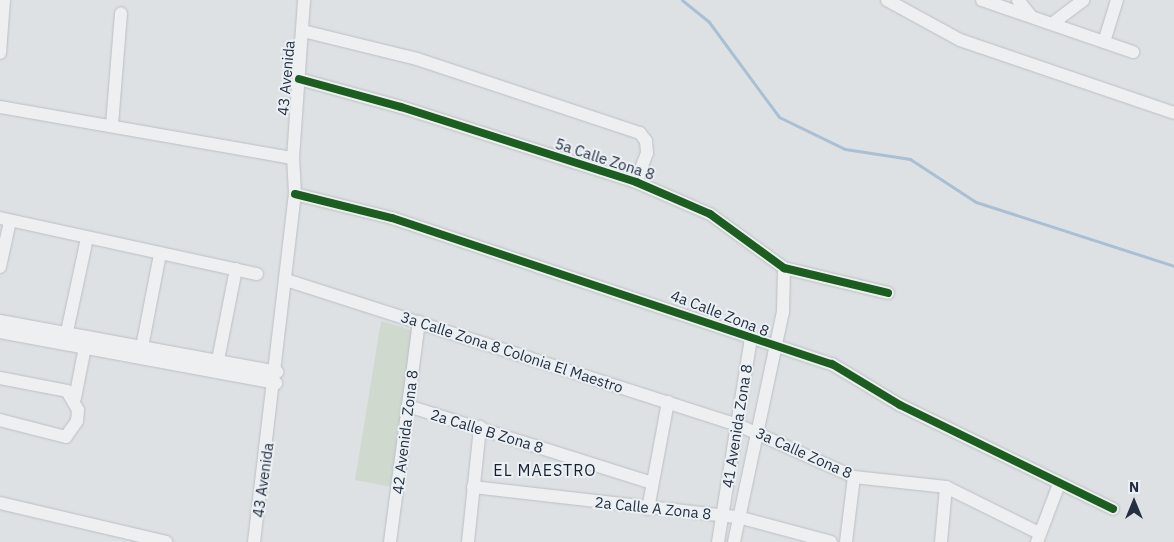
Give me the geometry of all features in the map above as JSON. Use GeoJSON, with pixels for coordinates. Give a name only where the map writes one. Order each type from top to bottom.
{"type":"FeatureCollection","features":[{"type":"Feature","properties":{"kind":"street"},"geometry":{"type":"LineString","coordinates":[[0,53],[4,0]]}},
{"type":"Feature","properties":{"kind":"street","name":"43 Avenida"},"geometry":{"type":"LineString","coordinates":[[254,542],[276,377],[295,194],[293,158],[304,0]]}},
{"type":"Feature","properties":{"kind":"street"},"geometry":{"type":"LineString","coordinates":[[887,0],[960,40],[1174,113]]}},
{"type":"Feature","properties":{"kind":"street"},"geometry":{"type":"LineString","coordinates":[[982,0],[1133,52]]}},
{"type":"Feature","properties":{"kind":"street"},"geometry":{"type":"LineString","coordinates":[[1018,0],[1030,15]]}},
{"type":"Feature","properties":{"kind":"street"},"geometry":{"type":"LineString","coordinates":[[1053,23],[1083,0]]}},
{"type":"Feature","properties":{"kind":"street"},"geometry":{"type":"LineString","coordinates":[[1104,42],[1117,0]]}},
{"type":"Feature","properties":{"kind":"street"},"geometry":{"type":"LineString","coordinates":[[112,126],[121,13]]}},
{"type":"Feature","properties":{"kind":"street"},"geometry":{"type":"LineString","coordinates":[[303,30],[417,59],[640,134],[647,146],[636,182]]}},
{"type":"Feature","properties":{"kind":"street","name":"5a Calle Zona 8"},"geometry":{"type":"LineString","coordinates":[[299,79],[401,107],[636,182],[710,214],[784,268],[888,293]]}},
{"type":"Feature","properties":{"kind":"street"},"geometry":{"type":"LineString","coordinates":[[0,107],[293,158]]}},
{"type":"Feature","properties":{"kind":"street","name":"4a Calle Zona 8"},"geometry":{"type":"LineString","coordinates":[[295,194],[392,218],[672,308],[772,347],[832,364],[900,405],[1113,509]]}},
{"type":"Feature","properties":{"kind":"street"},"geometry":{"type":"LineString","coordinates":[[0,267],[5,220],[257,274]]}},
{"type":"Feature","properties":{"kind":"street"},"geometry":{"type":"LineString","coordinates":[[65,338],[87,238]]}},
{"type":"Feature","properties":{"kind":"street"},"geometry":{"type":"LineString","coordinates":[[141,351],[160,254]]}},
{"type":"Feature","properties":{"kind":"street","name":"41 Avenida Zona 8"},"geometry":{"type":"LineString","coordinates":[[734,542],[772,347],[783,312],[784,268]]}},
{"type":"Feature","properties":{"kind":"street"},"geometry":{"type":"LineString","coordinates":[[217,366],[236,269]]}},
{"type":"Feature","properties":{"kind":"street","name":"3a Calle Zona 8 Colonia El Maestro"},"geometry":{"type":"LineString","coordinates":[[286,280],[738,425]]}},
{"type":"Feature","properties":{"kind":"street"},"geometry":{"type":"LineString","coordinates":[[0,321],[65,338],[85,347],[141,351]]}},
{"type":"Feature","properties":{"kind":"street","name":"42 Avenida Zona 8"},"geometry":{"type":"LineString","coordinates":[[390,542],[419,322]]}},
{"type":"Feature","properties":{"kind":"street"},"geometry":{"type":"LineString","coordinates":[[0,332],[65,338],[276,377]]}},
{"type":"Feature","properties":{"kind":"street","name":"41 Avenida Zona 8"},"geometry":{"type":"LineString","coordinates":[[718,542],[751,339]]}},
{"type":"Feature","properties":{"kind":"street"},"geometry":{"type":"LineString","coordinates":[[0,420],[66,436],[77,421],[75,398],[85,347]]}},
{"type":"Feature","properties":{"kind":"street"},"geometry":{"type":"LineString","coordinates":[[0,378],[67,391],[75,398]]}},
{"type":"Feature","properties":{"kind":"street"},"geometry":{"type":"LineString","coordinates":[[648,509],[668,402]]}},
{"type":"Feature","properties":{"kind":"street","name":"2a Calle B Zona 8"},"geometry":{"type":"LineString","coordinates":[[408,406],[480,427],[652,483]]}},
{"type":"Feature","properties":{"kind":"street","name":"3a Calle Zona 8"},"geometry":{"type":"LineString","coordinates":[[738,425],[854,477],[946,488],[1038,538]]}},
{"type":"Feature","properties":{"kind":"street"},"geometry":{"type":"LineString","coordinates":[[468,542],[480,427]]}},
{"type":"Feature","properties":{"kind":"street"},"geometry":{"type":"LineString","coordinates":[[846,542],[854,477]]}},
{"type":"Feature","properties":{"kind":"street"},"geometry":{"type":"LineString","coordinates":[[1038,538],[1059,484]]}},
{"type":"Feature","properties":{"kind":"street","name":"2a Calle A Zona 8"},"geometry":{"type":"LineString","coordinates":[[473,487],[648,509],[738,517],[831,542]]}},
{"type":"Feature","properties":{"kind":"street"},"geometry":{"type":"LineString","coordinates":[[941,542],[946,488]]}},
{"type":"Feature","properties":{"kind":"street"},"geometry":{"type":"LineString","coordinates":[[0,503],[166,542]]}},
{"type":"Feature","properties":{"kind":"shaded area"},"geometry":{"type":"Polygon","coordinates":[[[381,321],[418,332],[397,488],[355,480],[381,321]]]}},
{"type":"Feature","properties":{"kind":"waterway"},"geometry":{"type":"LineString","coordinates":[[682,0],[709,22],[779,117],[845,149],[910,159],[976,202],[1174,266]]}},
{"type":"Feature","properties":{"kind":"cycle path"},"geometry":{"type":"LineString","coordinates":[[299,79],[401,107],[636,182],[710,214],[784,268],[888,293]]}},
{"type":"Feature","properties":{"kind":"cycle path"},"geometry":{"type":"LineString","coordinates":[[295,194],[392,218],[832,364],[900,405],[1113,509]]}},
{"type":"Feature","properties":{"kind":"district","name":"EL MAESTRO"},"geometry":{"type":"Point","coordinates":[545,470]}}]}
